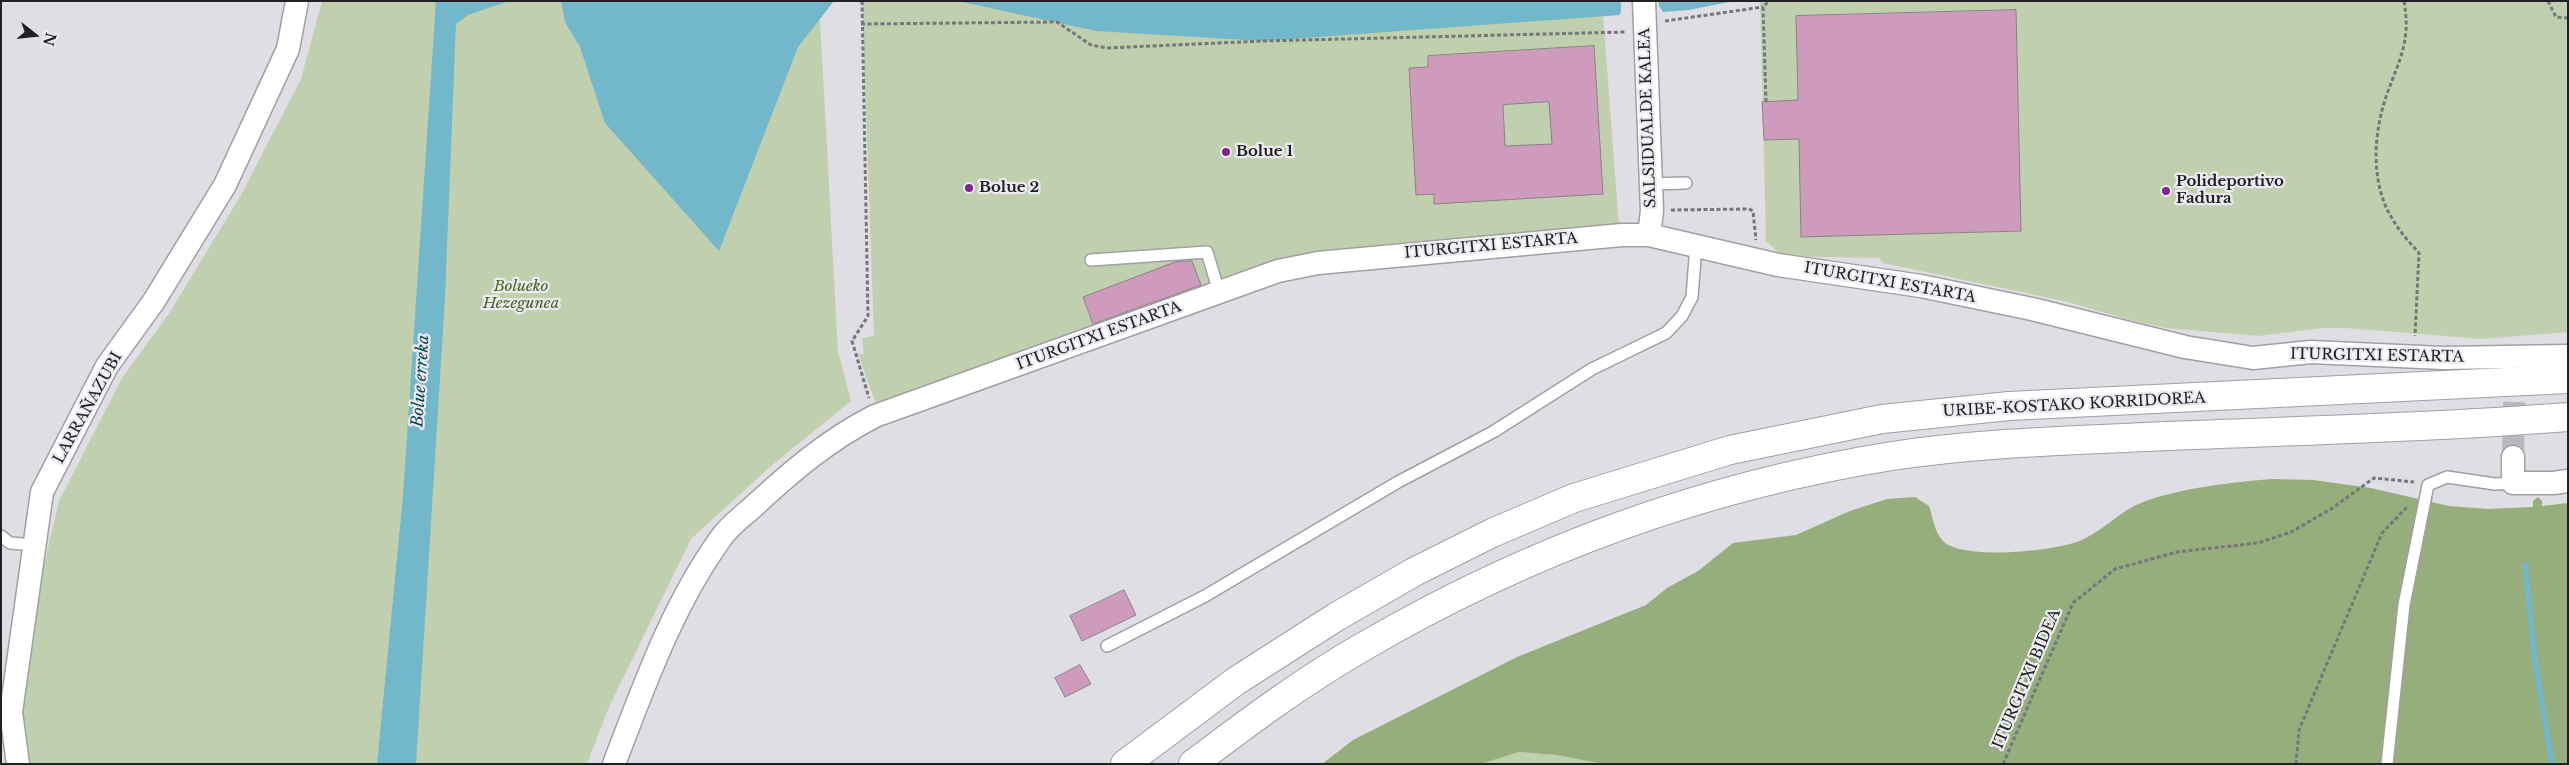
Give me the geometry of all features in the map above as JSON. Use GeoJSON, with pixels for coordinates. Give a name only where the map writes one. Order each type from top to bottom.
{"type":"FeatureCollection","features":[{"type":"Feature","properties":{"kind":"highway","name":"URIBE-KOSTAKO KORRIDOREA"},"geometry":{"type":"LineString","coordinates":[[1125,764],[1236,682],[1336,617],[1414,572],[1492,533],[1574,498],[1730,450],[1882,419],[2008,406],[2568,379]]}},
{"type":"Feature","properties":{"kind":"highway"},"geometry":{"type":"LineString","coordinates":[[1193,764],[1264,711],[1359,649],[1497,576],[1602,531],[1682,504],[1741,488],[1892,456],[2010,443],[2568,417]]}},
{"type":"Feature","properties":{"kind":"street","name":"LARRAÑAZUBI"},"geometry":{"type":"LineString","coordinates":[[18,764],[11,712],[42,492],[107,366],[154,301],[225,185],[288,49],[296,1]]}},
{"type":"Feature","properties":{"kind":"street","name":"SALSIDUALDE KALEA"},"geometry":{"type":"LineString","coordinates":[[1644,1],[1642,27],[1652,223],[1649,235]]}},
{"type":"Feature","properties":{"kind":"street","name":"ITURGITXI ESTARTA"},"geometry":{"type":"LineString","coordinates":[[614,764],[662,643],[689,586],[722,536],[782,481],[840,434],[875,416],[1278,271],[1318,263],[1584,238],[1649,235],[1778,265],[1921,286],[2032,309],[2185,347],[2253,358],[2311,352],[2414,357],[2568,356]]}},
{"type":"Feature","properties":{"kind":"street"},"geometry":{"type":"LineString","coordinates":[[2513,457],[2513,483],[2553,484],[2568,480]]}},
{"type":"Feature","properties":{"kind":"lane"},"geometry":{"type":"LineString","coordinates":[[1651,184],[1686,183]]}},
{"type":"Feature","properties":{"kind":"lane"},"geometry":{"type":"LineString","coordinates":[[1107,646],[1205,596],[1398,482],[1493,432],[1592,369],[1666,333],[1682,316],[1692,297],[1696,245]]}},
{"type":"Feature","properties":{"kind":"lane"},"geometry":{"type":"LineString","coordinates":[[1091,260],[1207,252],[1219,292]]}},
{"type":"Feature","properties":{"kind":"lane"},"geometry":{"type":"LineString","coordinates":[[2387,764],[2404,604],[2428,485],[2447,477],[2495,484],[2513,483]]}},
{"type":"Feature","properties":{"kind":"lane"},"geometry":{"type":"LineString","coordinates":[[1,536],[10,544],[34,545]]}},
{"type":"Feature","properties":{"kind":"path"},"geometry":{"type":"LineString","coordinates":[[862,1],[868,316],[852,341],[875,416]]}},
{"type":"Feature","properties":{"kind":"path"},"geometry":{"type":"LineString","coordinates":[[861,24],[1057,22],[1091,45],[1107,48],[1642,27],[1763,7],[1769,1]]}},
{"type":"Feature","properties":{"kind":"path"},"geometry":{"type":"LineString","coordinates":[[2404,1],[2407,38],[2387,95],[2376,154],[2379,182],[2392,220],[2419,253],[2414,357]]}},
{"type":"Feature","properties":{"kind":"path"},"geometry":{"type":"LineString","coordinates":[[2548,1],[2556,17],[2568,18]]}},
{"type":"Feature","properties":{"kind":"path"},"geometry":{"type":"LineString","coordinates":[[1763,7],[1766,102]]}},
{"type":"Feature","properties":{"kind":"path"},"geometry":{"type":"LineString","coordinates":[[1669,210],[1749,210],[1755,216],[1756,247]]}},
{"type":"Feature","properties":{"kind":"path","name":"ITURGITXI BIDEA"},"geometry":{"type":"LineString","coordinates":[[2003,764],[2072,602],[2115,569],[2177,552],[2258,543],[2291,532],[2331,509],[2374,478],[2428,485]]}},
{"type":"Feature","properties":{"kind":"path"},"geometry":{"type":"LineString","coordinates":[[2296,764],[2298,730],[2382,533],[2428,485]]}},
{"type":"Feature","properties":{"kind":"green space","name":"Bolueko Hezegunea"},"geometry":{"type":"Polygon","coordinates":[[[322,1],[819,1],[838,351],[851,401],[771,466],[691,539],[609,707],[587,764],[12,764],[14,693],[59,501],[122,378],[170,312],[241,195],[301,79],[322,1]]]}},
{"type":"Feature","properties":{"kind":"green space"},"geometry":{"type":"Polygon","coordinates":[[[862,1],[1602,1],[1619,227],[1314,257],[1202,286],[876,404],[858,354],[864,354],[862,338],[874,336],[862,1]]]}},
{"type":"Feature","properties":{"kind":"green space","name":"Polideportivo Fadura"},"geometry":{"type":"Polygon","coordinates":[[[1760,1],[2568,1],[2568,332],[2482,339],[2345,328],[2323,328],[2258,336],[2166,328],[2064,301],[1883,263],[1879,258],[1782,256],[1766,241],[1760,1]]]}},
{"type":"Feature","properties":{"kind":"green space"},"geometry":{"type":"Polygon","coordinates":[[[2273,479],[2313,480],[2371,488],[2449,506],[2488,509],[2533,507],[2533,501],[2538,497],[2542,501],[2542,506],[2568,503],[2568,764],[1603,764],[1557,755],[1519,752],[1481,764],[1322,764],[1353,740],[1517,657],[1646,605],[1667,588],[1698,571],[1733,543],[1796,535],[1850,511],[1887,499],[1915,497],[1929,506],[1940,537],[1953,547],[1969,551],[1989,552],[2053,548],[2082,540],[2098,531],[2119,515],[2143,502],[2158,497],[2207,486],[2273,479]]]}},
{"type":"Feature","properties":{"kind":"green space"},"geometry":{"type":"Polygon","coordinates":[[[1519,752],[1557,755],[1603,764],[1481,764],[1519,752]]]}},
{"type":"Feature","properties":{"kind":"water","name":"Bolue erreka"},"geometry":{"type":"Polygon","coordinates":[[[436,1],[509,1],[468,15],[456,24],[445,298],[416,764],[377,764],[403,496],[436,1]]]}},
{"type":"Feature","properties":{"kind":"water"},"geometry":{"type":"Polygon","coordinates":[[[561,1],[834,1],[798,47],[719,251],[605,123],[580,47],[565,22],[561,1]]]}},
{"type":"Feature","properties":{"kind":"water"},"geometry":{"type":"Polygon","coordinates":[[[958,1],[1734,1],[1689,10],[1263,41],[1096,31],[958,1]]]}},
{"type":"Feature","properties":{"kind":"pier"},"geometry":{"type":"Polygon","coordinates":[[[1621,1],[1659,1],[1659,6],[1665,15],[1617,18],[1621,12],[1621,1]]]}},
{"type":"Feature","properties":{"kind":"building"},"geometry":{"type":"Polygon","coordinates":[[[2016,10],[2021,231],[1801,237],[1799,139],[1764,140],[1762,102],[1798,100],[1796,16],[2016,10]]]}},
{"type":"Feature","properties":{"kind":"building"},"geometry":{"type":"Polygon","coordinates":[[[1594,46],[1603,194],[1434,204],[1434,194],[1416,195],[1409,68],[1428,67],[1428,56],[1594,46]],[[1549,102],[1503,105],[1505,146],[1552,144],[1549,102]]]}},
{"type":"Feature","properties":{"kind":"building"},"geometry":{"type":"Polygon","coordinates":[[[1192,261],[1201,285],[1093,324],[1083,297],[1175,262],[1192,261]]]}},
{"type":"Feature","properties":{"kind":"building"},"geometry":{"type":"Polygon","coordinates":[[[1124,590],[1136,615],[1082,641],[1070,616],[1124,590]]]}},
{"type":"Feature","properties":{"kind":"building"},"geometry":{"type":"Polygon","coordinates":[[[1080,665],[1091,684],[1065,697],[1055,678],[1080,665]]]}},
{"type":"Feature","properties":{"kind":"waterway"},"geometry":{"type":"LineString","coordinates":[[2525,565],[2535,661],[2552,764]]}},
{"type":"Feature","properties":{"kind":"tunnel"},"geometry":{"type":"LineString","coordinates":[[2513,457],[2515,366]]}},
{"type":"Feature","properties":{"kind":"place","name":"Bolue 1"},"geometry":{"type":"Point","coordinates":[1226,152]}},
{"type":"Feature","properties":{"kind":"place","name":"Bolue 2"},"geometry":{"type":"Point","coordinates":[969,188]}},
{"type":"Feature","properties":{"kind":"place","name":"Polideportivo Fadura"},"geometry":{"type":"Point","coordinates":[2166,191]}}]}
